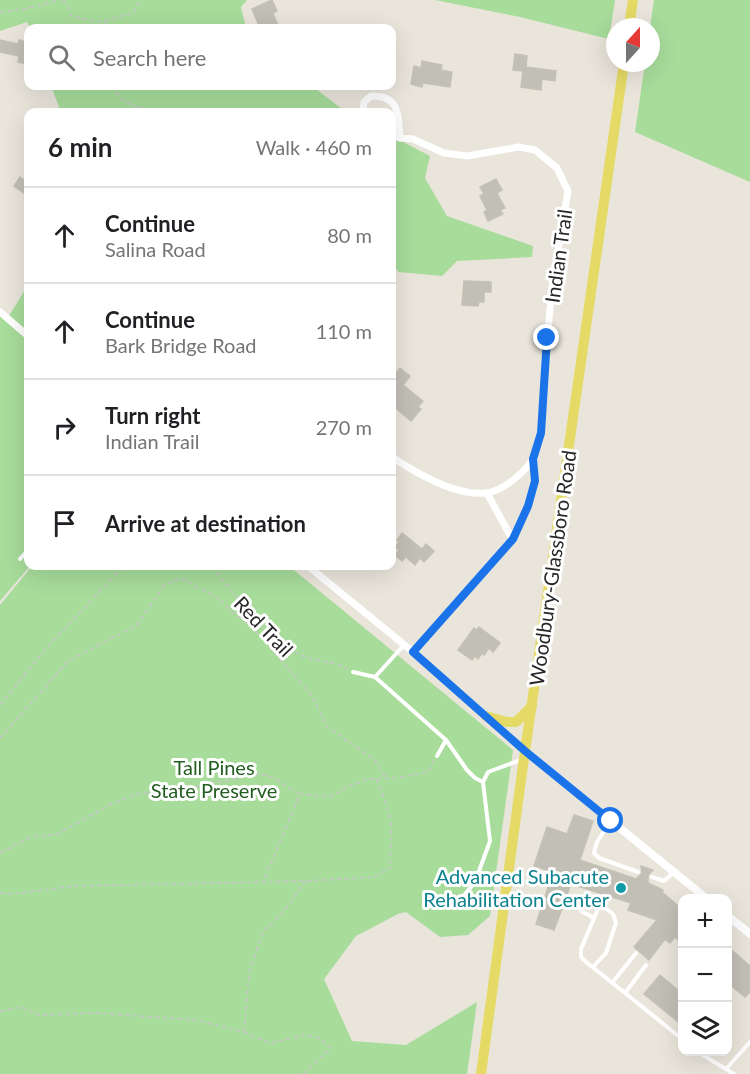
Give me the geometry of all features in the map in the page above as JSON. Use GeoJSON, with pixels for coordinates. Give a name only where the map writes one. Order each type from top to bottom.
{"type":"FeatureCollection","features":[{"type":"Feature","properties":{"kind":"main road"},"geometry":{"type":"LineString","coordinates":[[630,18],[633,0]]}},
{"type":"Feature","properties":{"kind":"main road","name":"Woodbury-Glassboro Road"},"geometry":{"type":"LineString","coordinates":[[481,1074],[524,755],[623,72]]}},
{"type":"Feature","properties":{"kind":"main road"},"geometry":{"type":"LineString","coordinates":[[486,716],[516,722],[532,705]]}},
{"type":"Feature","properties":{"kind":"street"},"geometry":{"type":"LineString","coordinates":[[363,108],[364,102],[371,96],[382,95],[389,99],[395,108]]}},
{"type":"Feature","properties":{"kind":"street"},"geometry":{"type":"LineString","coordinates":[[396,109],[400,138]]}},
{"type":"Feature","properties":{"kind":"street","name":"Indian Trail"},"geometry":{"type":"LineString","coordinates":[[396,136],[414,139],[444,153],[467,156],[519,147],[535,150],[557,168],[568,191],[552,292],[541,433],[533,459],[535,481],[528,506],[513,539],[413,652]]}},
{"type":"Feature","properties":{"kind":"street"},"geometry":{"type":"LineString","coordinates":[[0,312],[24,333]]}},
{"type":"Feature","properties":{"kind":"street"},"geometry":{"type":"LineString","coordinates":[[396,458],[443,485],[487,493],[506,485],[533,459]]}},
{"type":"Feature","properties":{"kind":"street"},"geometry":{"type":"LineString","coordinates":[[487,493],[513,539]]}},
{"type":"Feature","properties":{"kind":"street"},"geometry":{"type":"LineString","coordinates":[[313,570],[413,652],[486,716],[524,755],[611,821],[701,894]]}},
{"type":"Feature","properties":{"kind":"street"},"geometry":{"type":"LineString","coordinates":[[732,919],[750,934]]}},
{"type":"Feature","properties":{"kind":"lane"},"geometry":{"type":"LineString","coordinates":[[20,559],[24,554]]}},
{"type":"Feature","properties":{"kind":"lane"},"geometry":{"type":"LineString","coordinates":[[375,677],[404,645]]}},
{"type":"Feature","properties":{"kind":"lane"},"geometry":{"type":"LineString","coordinates":[[353,672],[375,677],[446,740],[467,770],[483,782]]}},
{"type":"Feature","properties":{"kind":"lane"},"geometry":{"type":"LineString","coordinates":[[437,756],[446,740]]}},
{"type":"Feature","properties":{"kind":"lane"},"geometry":{"type":"LineString","coordinates":[[445,901],[460,900],[475,882],[490,841],[483,782],[488,772],[524,755]]}},
{"type":"Feature","properties":{"kind":"lane"},"geometry":{"type":"LineString","coordinates":[[611,821],[597,842],[594,853],[599,858],[638,872]]}},
{"type":"Feature","properties":{"kind":"lane"},"geometry":{"type":"LineString","coordinates":[[652,877],[664,881],[674,872]]}},
{"type":"Feature","properties":{"kind":"lane"},"geometry":{"type":"LineString","coordinates":[[593,967],[606,953],[616,923],[614,914],[586,898],[580,904],[582,911],[594,918]]}},
{"type":"Feature","properties":{"kind":"lane"},"geometry":{"type":"LineString","coordinates":[[600,904],[581,949],[581,957],[678,1036]]}},
{"type":"Feature","properties":{"kind":"lane"},"geometry":{"type":"LineString","coordinates":[[612,983],[636,953]]}},
{"type":"Feature","properties":{"kind":"lane"},"geometry":{"type":"LineString","coordinates":[[625,993],[646,965]]}},
{"type":"Feature","properties":{"kind":"lane"},"geometry":{"type":"LineString","coordinates":[[726,1070],[750,1042]]}},
{"type":"Feature","properties":{"kind":"lane"},"geometry":{"type":"LineString","coordinates":[[704,1056],[734,1074]]}},
{"type":"Feature","properties":{"kind":"path"},"geometry":{"type":"LineString","coordinates":[[0,12],[25,9],[59,0]]}},
{"type":"Feature","properties":{"kind":"path"},"geometry":{"type":"LineString","coordinates":[[63,0],[71,16],[98,22],[133,13],[141,0]]}},
{"type":"Feature","properties":{"kind":"path"},"geometry":{"type":"LineString","coordinates":[[114,90],[126,103],[138,108]]}},
{"type":"Feature","properties":{"kind":"path"},"geometry":{"type":"LineString","coordinates":[[0,705],[48,646],[120,570]]}},
{"type":"Feature","properties":{"kind":"path"},"geometry":{"type":"LineString","coordinates":[[215,570],[249,611],[278,641],[297,654],[339,664],[353,672]]}},
{"type":"Feature","properties":{"kind":"path","name":"Red Trail"},"geometry":{"type":"LineString","coordinates":[[0,738],[69,661],[137,625],[163,587],[180,578],[218,598],[250,626],[313,697],[326,726],[375,760],[386,778]]}},
{"type":"Feature","properties":{"kind":"path"},"geometry":{"type":"LineString","coordinates":[[0,853],[32,837],[58,834],[109,805],[141,794],[259,774],[272,777],[300,794],[330,797],[368,779],[428,772],[437,756]]}},
{"type":"Feature","properties":{"kind":"path"},"geometry":{"type":"LineString","coordinates":[[0,893],[12,894],[73,886],[306,881],[374,877],[390,868],[391,824],[376,778]]}},
{"type":"Feature","properties":{"kind":"path"},"geometry":{"type":"LineString","coordinates":[[262,882],[300,794]]}},
{"type":"Feature","properties":{"kind":"path"},"geometry":{"type":"LineString","coordinates":[[244,1032],[249,973],[263,931],[281,915],[306,881]]}},
{"type":"Feature","properties":{"kind":"path"},"geometry":{"type":"LineString","coordinates":[[0,1011],[22,1007],[39,1015],[94,1012],[196,1020],[244,1032],[270,1043],[304,1035],[319,1038],[331,1048],[303,1074]]}},
{"type":"Feature","properties":{"kind":"green space"},"geometry":{"type":"Polygon","coordinates":[[[0,0],[247,0],[241,7],[245,24],[28,24],[27,22],[0,31],[0,0]]]}},
{"type":"Feature","properties":{"kind":"green space"},"geometry":{"type":"Polygon","coordinates":[[[435,0],[615,0],[612,18],[606,18],[606,38],[520,17],[435,0]]]}},
{"type":"Feature","properties":{"kind":"green space"},"geometry":{"type":"Polygon","coordinates":[[[654,0],[750,0],[750,182],[635,132],[644,72],[660,72],[660,18],[651,18],[654,0]]]}},
{"type":"Feature","properties":{"kind":"green space"},"geometry":{"type":"Polygon","coordinates":[[[53,90],[317,90],[341,108],[59,108],[53,90]]]}},
{"type":"Feature","properties":{"kind":"green space"},"geometry":{"type":"Polygon","coordinates":[[[396,138],[430,156],[425,178],[447,216],[533,246],[532,257],[457,261],[442,276],[399,272],[396,269],[396,138]]]}},
{"type":"Feature","properties":{"kind":"green space"},"geometry":{"type":"Polygon","coordinates":[[[24,291],[24,570],[27,570],[0,601],[0,314],[7,319],[24,291]]]}},
{"type":"Feature","properties":{"kind":"green space","name":"Tall Pines State Preserve"},"geometry":{"type":"Polygon","coordinates":[[[29,570],[294,570],[513,750],[490,916],[468,935],[440,937],[406,912],[398,914],[356,936],[324,979],[352,1041],[406,1045],[477,1002],[467,1074],[0,1074],[0,605],[29,570]]]}},
{"type":"Feature","properties":{"kind":"building"},"geometry":{"type":"Polygon","coordinates":[[[272,0],[277,11],[273,13],[277,24],[258,24],[252,9],[272,0]]]}},
{"type":"Feature","properties":{"kind":"building"},"geometry":{"type":"Polygon","coordinates":[[[0,40],[18,44],[19,40],[24,41],[24,63],[18,62],[19,56],[0,52],[0,40]]]}},
{"type":"Feature","properties":{"kind":"building"},"geometry":{"type":"Polygon","coordinates":[[[515,54],[527,56],[526,67],[556,71],[555,81],[542,79],[541,90],[521,87],[523,71],[513,70],[515,54]]]}},
{"type":"Feature","properties":{"kind":"building"},"geometry":{"type":"Polygon","coordinates":[[[422,61],[442,65],[441,70],[452,72],[450,87],[423,83],[422,87],[411,84],[414,66],[421,68],[422,61]]]}},
{"type":"Feature","properties":{"kind":"building"},"geometry":{"type":"Polygon","coordinates":[[[20,177],[24,180],[24,193],[14,186],[20,177]]]}},
{"type":"Feature","properties":{"kind":"building"},"geometry":{"type":"Polygon","coordinates":[[[496,179],[502,190],[497,193],[505,208],[500,210],[503,214],[488,221],[484,212],[487,210],[480,196],[484,194],[480,187],[496,179]]]}},
{"type":"Feature","properties":{"kind":"building"},"geometry":{"type":"Polygon","coordinates":[[[464,281],[491,282],[491,292],[484,292],[484,302],[479,302],[478,306],[462,305],[464,281]]]}},
{"type":"Feature","properties":{"kind":"building"},"geometry":{"type":"Polygon","coordinates":[[[400,368],[410,376],[403,385],[423,401],[418,407],[421,409],[411,421],[396,408],[396,374],[400,368]]]}},
{"type":"Feature","properties":{"kind":"building"},"geometry":{"type":"Polygon","coordinates":[[[402,533],[422,549],[426,544],[434,551],[424,562],[420,558],[415,565],[406,557],[402,561],[396,556],[399,550],[396,548],[399,542],[397,540],[402,533]]]}},
{"type":"Feature","properties":{"kind":"building"},"geometry":{"type":"Polygon","coordinates":[[[479,627],[500,643],[493,652],[489,648],[484,655],[482,653],[478,659],[475,656],[472,660],[458,650],[474,628],[477,630],[479,627]]]}},
{"type":"Feature","properties":{"kind":"building","name":"Advanced Subacute Rehabilitation Center"},"geometry":{"type":"Polygon","coordinates":[[[574,815],[593,821],[580,860],[636,879],[642,873],[641,866],[653,870],[648,875],[648,883],[663,890],[662,892],[678,906],[678,940],[675,937],[670,943],[665,939],[649,960],[634,947],[657,920],[628,910],[631,903],[571,884],[554,930],[536,924],[553,872],[534,866],[547,827],[567,834],[574,815]]]}},
{"type":"Feature","properties":{"kind":"building"},"geometry":{"type":"Polygon","coordinates":[[[732,950],[750,966],[750,992],[745,997],[732,986],[732,950]]]}},
{"type":"Feature","properties":{"kind":"building"},"geometry":{"type":"Polygon","coordinates":[[[660,975],[678,990],[678,1022],[644,994],[660,975]]]}},
{"type":"Feature","properties":{"kind":"place","name":"Advanced Subacute Rehabilitation Center"},"geometry":{"type":"Point","coordinates":[621,888]}},
{"type":"Feature","properties":{"kind":"route"},"geometry":{"type":"LineString","coordinates":[[547,338],[544,411],[541,433],[533,459],[535,481],[528,506],[513,539],[413,652],[525,751],[611,821]]}}]}
